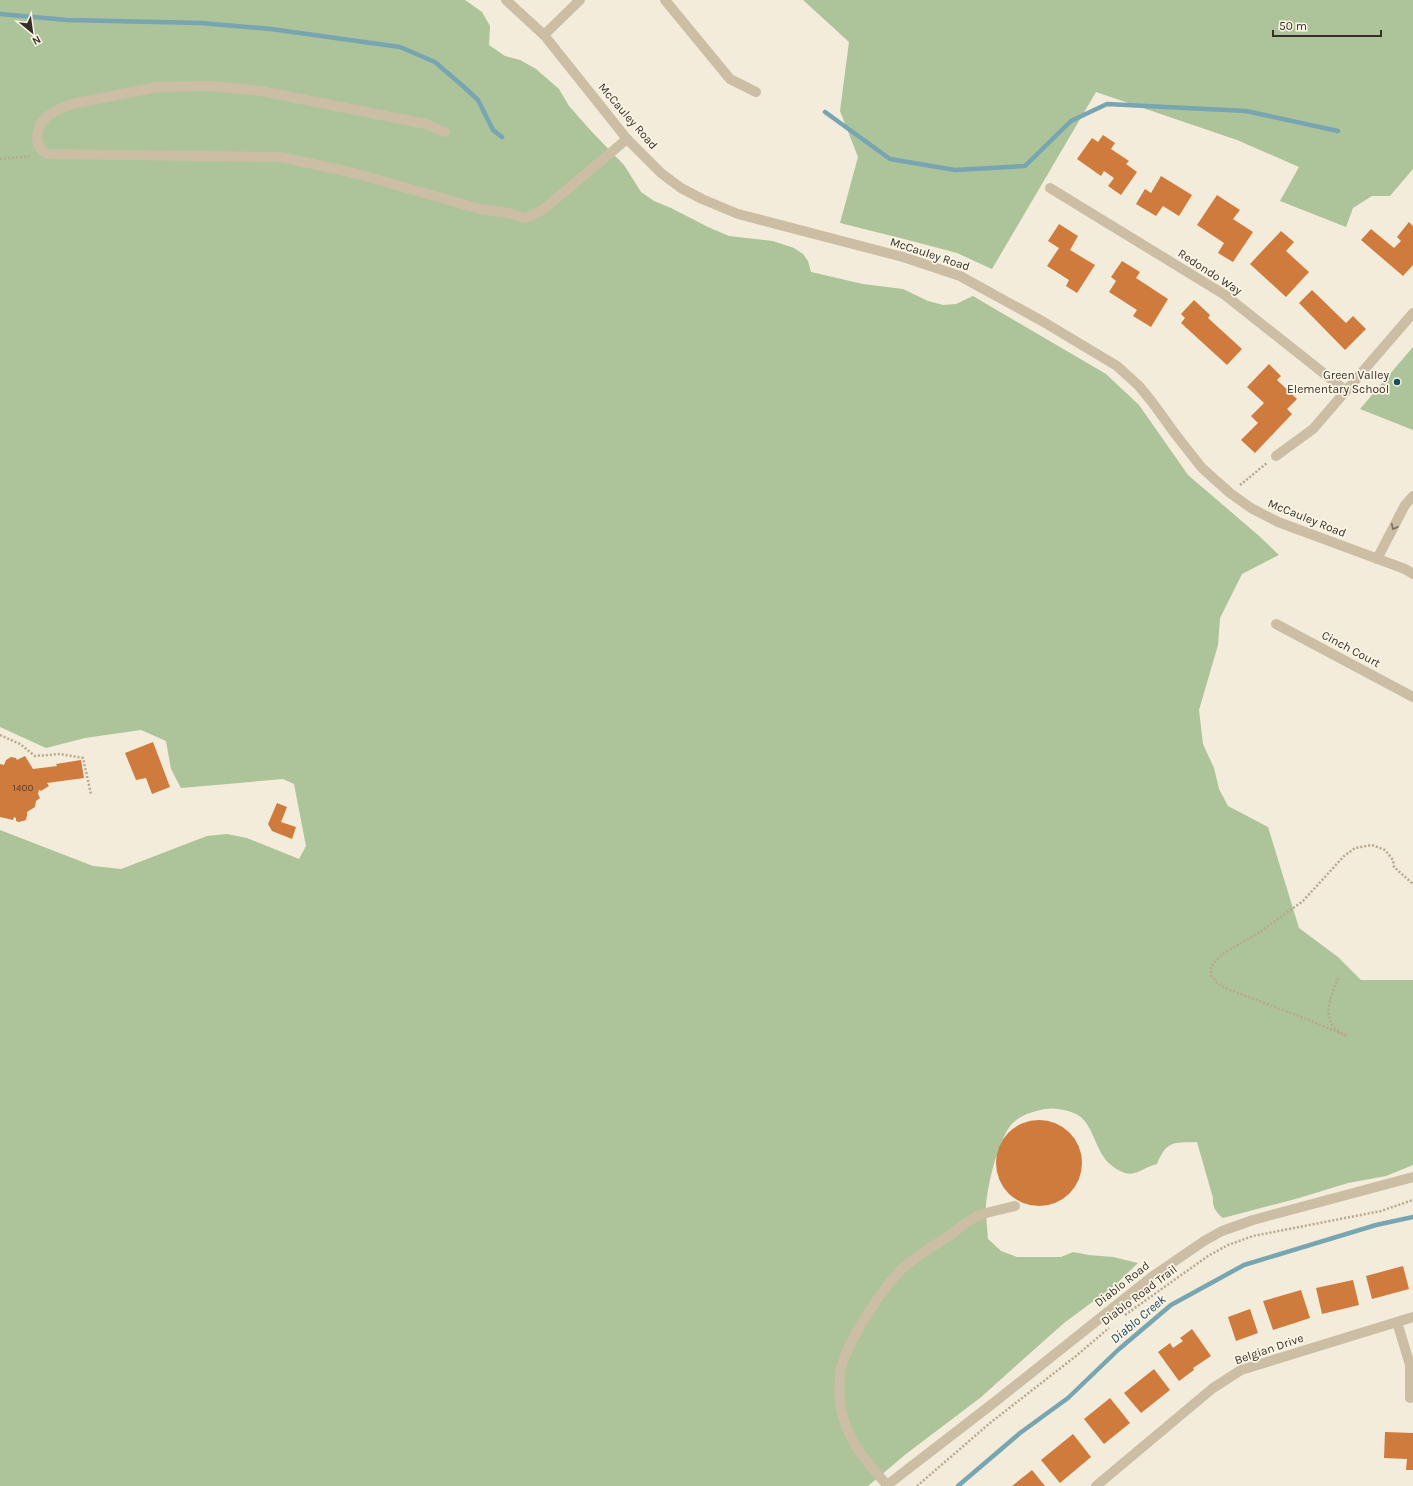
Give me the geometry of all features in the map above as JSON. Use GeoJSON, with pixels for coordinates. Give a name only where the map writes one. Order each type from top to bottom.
{"type":"FeatureCollection","features":[{"type":"Feature","properties":{"kind":"street","name":"McCauley Road"},"geometry":{"type":"LineString","coordinates":[[506,0],[544,35],[627,139],[661,172],[681,188],[702,199],[738,214],[903,257],[960,276],[1080,343],[1117,366],[1139,386],[1202,468],[1230,493],[1251,508],[1278,522],[1405,569],[1413,574]]}},
{"type":"Feature","properties":{"kind":"street"},"geometry":{"type":"LineString","coordinates":[[544,35],[580,0]]}},
{"type":"Feature","properties":{"kind":"street"},"geometry":{"type":"LineString","coordinates":[[665,0],[730,78],[756,92]]}},
{"type":"Feature","properties":{"kind":"street"},"geometry":{"type":"LineString","coordinates":[[445,132],[426,124],[261,91],[210,86],[157,87],[72,104],[51,113],[43,120],[37,138],[38,145],[41,150],[47,154],[281,157],[354,173],[480,209],[508,213],[525,218],[545,208],[627,139]]}},
{"type":"Feature","properties":{"kind":"street","name":"Redondo Way"},"geometry":{"type":"LineString","coordinates":[[1050,188],[1225,295],[1346,391]]}},
{"type":"Feature","properties":{"kind":"street"},"geometry":{"type":"LineString","coordinates":[[1276,456],[1313,428],[1413,313]]}},
{"type":"Feature","properties":{"kind":"street"},"geometry":{"type":"LineString","coordinates":[[1377,559],[1405,505],[1413,496]]}},
{"type":"Feature","properties":{"kind":"street","name":"Cinch Court"},"geometry":{"type":"LineString","coordinates":[[1276,624],[1413,697]]}},
{"type":"Feature","properties":{"kind":"street","name":"Diablo Road"},"geometry":{"type":"LineString","coordinates":[[887,1485],[1153,1276],[1204,1241],[1228,1229],[1259,1218],[1413,1177]]}},
{"type":"Feature","properties":{"kind":"street"},"geometry":{"type":"LineString","coordinates":[[887,1485],[865,1460],[850,1437],[844,1422],[840,1407],[840,1382],[841,1369],[849,1349],[856,1334],[892,1279],[906,1265],[979,1215],[1015,1206]]}},
{"type":"Feature","properties":{"kind":"street","name":"Belgian Drive"},"geometry":{"type":"LineString","coordinates":[[1096,1486],[1213,1388],[1241,1370],[1413,1317]]}},
{"type":"Feature","properties":{"kind":"street"},"geometry":{"type":"LineString","coordinates":[[1397,1322],[1410,1365],[1410,1398]]}},
{"type":"Feature","properties":{"kind":"path"},"geometry":{"type":"LineString","coordinates":[[0,159],[47,154]]}},
{"type":"Feature","properties":{"kind":"path"},"geometry":{"type":"LineString","coordinates":[[1238,486],[1262,468]]}},
{"type":"Feature","properties":{"kind":"path"},"geometry":{"type":"LineString","coordinates":[[0,735],[20,744],[35,756],[60,754],[83,758],[91,794]]}},
{"type":"Feature","properties":{"kind":"path"},"geometry":{"type":"LineString","coordinates":[[1338,978],[1330,1002],[1328,1015],[1333,1027],[1347,1036],[1225,988],[1216,982],[1211,975],[1211,967],[1224,953],[1260,932],[1303,901],[1344,856],[1355,848],[1372,845],[1385,850],[1393,860],[1394,867],[1413,884]]}},
{"type":"Feature","properties":{"kind":"path","name":"Diablo Road Trail"},"geometry":{"type":"LineString","coordinates":[[1120,1319],[1208,1256],[1228,1245],[1253,1236],[1381,1211],[1413,1200]]}},
{"type":"Feature","properties":{"kind":"path","name":"Diablo Road Trail"},"geometry":{"type":"LineString","coordinates":[[917,1486],[990,1423],[1115,1324]]}},
{"type":"Feature","properties":{"kind":"green space"},"geometry":{"type":"Polygon","coordinates":[[[0,0],[465,0],[482,12],[490,26],[489,45],[505,56],[520,60],[536,69],[559,89],[569,106],[624,165],[641,192],[654,201],[729,236],[773,241],[794,248],[803,254],[808,261],[811,272],[863,284],[903,289],[928,301],[943,305],[956,304],[973,296],[1106,374],[1139,405],[1188,475],[1279,555],[1242,574],[1220,618],[1218,645],[1199,710],[1203,744],[1214,768],[1219,789],[1228,806],[1268,827],[1299,928],[1338,957],[1361,980],[1413,980],[1413,1165],[1386,1176],[1348,1183],[1299,1198],[1223,1218],[1214,1207],[1213,1198],[1197,1142],[1172,1144],[1164,1151],[1157,1164],[1132,1174],[1122,1172],[1109,1163],[1100,1151],[1087,1124],[1075,1113],[1065,1110],[1045,1109],[1022,1116],[1009,1127],[999,1148],[991,1174],[986,1206],[988,1239],[1001,1251],[1017,1257],[1061,1257],[1073,1252],[1113,1257],[1138,1263],[1114,1286],[1064,1323],[980,1398],[906,1454],[868,1486],[0,1486],[0,830],[93,866],[121,869],[207,836],[227,834],[247,838],[299,859],[306,846],[294,784],[283,779],[181,788],[171,769],[166,741],[141,730],[85,738],[46,748],[0,727],[0,0]]]}},
{"type":"Feature","properties":{"kind":"green space"},"geometry":{"type":"Polygon","coordinates":[[[803,0],[1413,0],[1413,169],[1390,196],[1372,196],[1353,208],[1346,227],[1280,201],[1299,167],[1237,140],[1096,92],[992,269],[957,253],[840,223],[858,157],[840,111],[849,42],[803,0]]]}},
{"type":"Feature","properties":{"kind":"green space","name":"Green Valley Elementary School"},"geometry":{"type":"Polygon","coordinates":[[[1413,347],[1413,430],[1360,409],[1413,347]]]}},
{"type":"Feature","properties":{"kind":"building"},"geometry":{"type":"Polygon","coordinates":[[[1103,135],[1115,143],[1111,149],[1129,161],[1126,164],[1137,172],[1121,195],[1108,186],[1114,178],[1104,171],[1101,176],[1077,159],[1092,138],[1098,142],[1103,135]]]}},
{"type":"Feature","properties":{"kind":"building"},"geometry":{"type":"Polygon","coordinates":[[[1161,176],[1192,195],[1179,216],[1163,206],[1156,216],[1136,204],[1145,189],[1151,193],[1161,176]]]}},
{"type":"Feature","properties":{"kind":"building"},"geometry":{"type":"Polygon","coordinates":[[[1217,195],[1240,210],[1233,219],[1253,232],[1233,262],[1218,253],[1224,243],[1197,225],[1217,195]]]}},
{"type":"Feature","properties":{"kind":"building"},"geometry":{"type":"Polygon","coordinates":[[[1409,222],[1413,226],[1413,265],[1403,276],[1361,240],[1371,229],[1394,248],[1401,241],[1397,237],[1409,222]]]}},
{"type":"Feature","properties":{"kind":"building"},"geometry":{"type":"Polygon","coordinates":[[[1059,224],[1078,236],[1070,250],[1095,265],[1077,293],[1066,286],[1069,280],[1047,266],[1059,248],[1048,241],[1059,224]]]}},
{"type":"Feature","properties":{"kind":"building"},"geometry":{"type":"Polygon","coordinates":[[[1281,231],[1294,242],[1286,251],[1309,272],[1286,297],[1250,264],[1281,231]]]}},
{"type":"Feature","properties":{"kind":"building"},"geometry":{"type":"Polygon","coordinates":[[[1122,261],[1140,272],[1136,278],[1168,299],[1151,327],[1133,316],[1137,310],[1109,292],[1116,281],[1111,277],[1122,261]]]}},
{"type":"Feature","properties":{"kind":"building"},"geometry":{"type":"Polygon","coordinates":[[[1312,290],[1346,323],[1353,316],[1366,329],[1345,350],[1299,303],[1312,290]]]}},
{"type":"Feature","properties":{"kind":"building"},"geometry":{"type":"Polygon","coordinates":[[[1194,300],[1210,315],[1208,318],[1242,349],[1227,365],[1181,323],[1185,318],[1181,314],[1194,300]]]}},
{"type":"Feature","properties":{"kind":"building"},"geometry":{"type":"Polygon","coordinates":[[[1269,364],[1281,376],[1277,380],[1297,399],[1287,409],[1292,414],[1255,453],[1241,440],[1258,423],[1251,416],[1264,403],[1247,387],[1269,364]]]}},
{"type":"Feature","properties":{"kind":"building"},"geometry":{"type":"Polygon","coordinates":[[[153,742],[170,787],[152,794],[146,778],[136,780],[125,753],[153,742]]]}},
{"type":"Feature","properties":{"kind":"building"},"geometry":{"type":"Polygon","coordinates":[[[25,756],[33,769],[57,766],[56,764],[81,760],[84,778],[47,783],[49,786],[41,791],[39,790],[38,794],[40,798],[36,801],[35,807],[27,812],[26,820],[19,822],[16,821],[16,818],[14,817],[13,820],[0,817],[0,764],[4,765],[6,760],[11,757],[16,758],[17,760],[25,756]]]}},
{"type":"Feature","properties":{"kind":"building"},"geometry":{"type":"Polygon","coordinates":[[[277,803],[287,807],[281,822],[296,827],[292,839],[272,831],[268,824],[277,803]]]}},
{"type":"Feature","properties":{"kind":"building"},"geometry":{"type":"Polygon","coordinates":[[[1039,1120],[1055,1124],[1069,1133],[1078,1147],[1082,1163],[1078,1179],[1069,1193],[1055,1202],[1039,1206],[1023,1202],[1009,1193],[1000,1179],[996,1163],[1000,1147],[1009,1133],[1023,1124],[1039,1120]]]}},
{"type":"Feature","properties":{"kind":"building"},"geometry":{"type":"Polygon","coordinates":[[[1403,1266],[1409,1289],[1372,1299],[1366,1276],[1403,1266]]]}},
{"type":"Feature","properties":{"kind":"building"},"geometry":{"type":"Polygon","coordinates":[[[1353,1280],[1359,1305],[1322,1314],[1316,1288],[1353,1280]]]}},
{"type":"Feature","properties":{"kind":"building"},"geometry":{"type":"Polygon","coordinates":[[[1301,1290],[1310,1318],[1273,1330],[1263,1301],[1301,1290]]]}},
{"type":"Feature","properties":{"kind":"building"},"geometry":{"type":"Polygon","coordinates":[[[1250,1309],[1258,1333],[1236,1341],[1228,1317],[1250,1309]]]}},
{"type":"Feature","properties":{"kind":"building"},"geometry":{"type":"Polygon","coordinates":[[[1192,1329],[1211,1356],[1193,1368],[1194,1370],[1179,1381],[1158,1352],[1170,1343],[1173,1348],[1183,1341],[1180,1338],[1192,1329]]]}},
{"type":"Feature","properties":{"kind":"building"},"geometry":{"type":"Polygon","coordinates":[[[1154,1369],[1170,1390],[1141,1413],[1124,1393],[1154,1369]]]}},
{"type":"Feature","properties":{"kind":"building"},"geometry":{"type":"Polygon","coordinates":[[[1110,1398],[1130,1423],[1104,1444],[1084,1419],[1110,1398]]]}},
{"type":"Feature","properties":{"kind":"building"},"geometry":{"type":"Polygon","coordinates":[[[1385,1432],[1413,1433],[1413,1470],[1406,1470],[1407,1459],[1384,1458],[1385,1432]]]}},
{"type":"Feature","properties":{"kind":"building"},"geometry":{"type":"Polygon","coordinates":[[[1073,1434],[1091,1457],[1060,1483],[1041,1460],[1073,1434]]]}},
{"type":"Feature","properties":{"kind":"building"},"geometry":{"type":"Polygon","coordinates":[[[1032,1470],[1045,1486],[1012,1486],[1032,1470]]]}},
{"type":"Feature","properties":{"kind":"waterway"},"geometry":{"type":"LineString","coordinates":[[0,14],[67,20],[201,23],[271,29],[400,47],[435,62],[464,87],[478,100],[493,130],[502,137]]}},
{"type":"Feature","properties":{"kind":"waterway"},"geometry":{"type":"LineString","coordinates":[[825,112],[890,159],[955,170],[1025,166],[1071,121],[1107,104],[1246,111],[1338,131]]}},
{"type":"Feature","properties":{"kind":"waterway","name":"Diablo Creek"},"geometry":{"type":"LineString","coordinates":[[958,1486],[1020,1433],[1068,1398],[1118,1350],[1171,1305],[1244,1265],[1376,1225],[1413,1217]]}},
{"type":"Feature","properties":{"kind":"place","name":"Green Valley Elementary School"},"geometry":{"type":"Point","coordinates":[1397,382]}}]}
